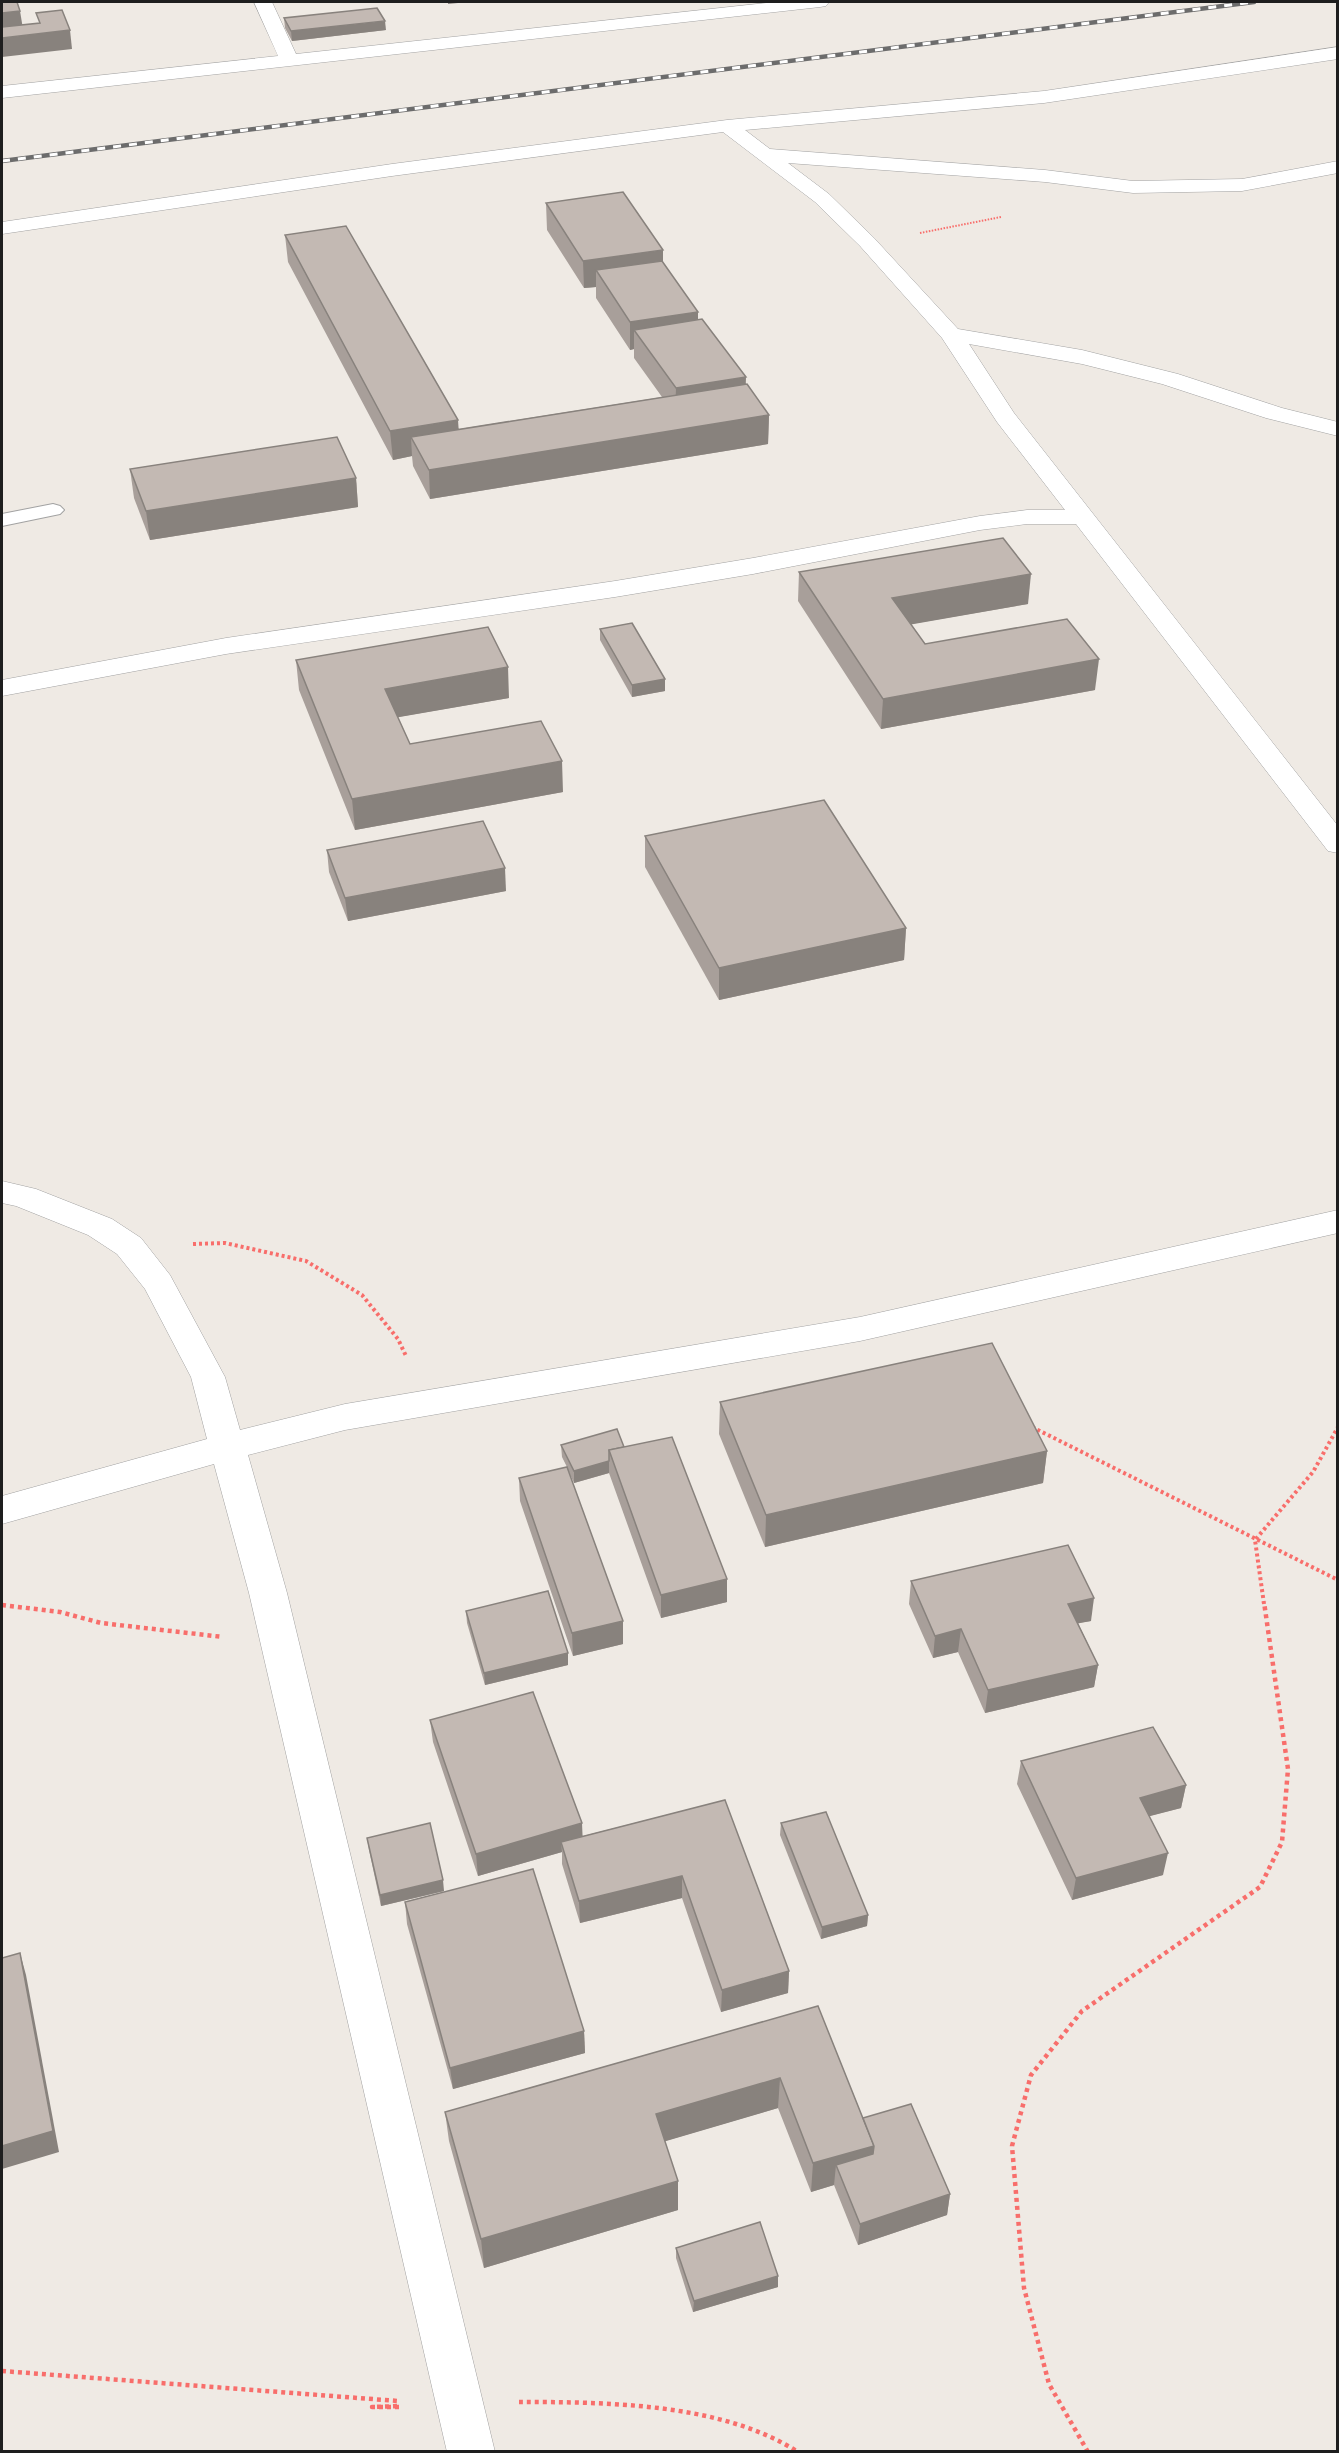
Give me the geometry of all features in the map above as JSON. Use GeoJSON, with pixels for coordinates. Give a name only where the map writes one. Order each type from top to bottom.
{"type":"FeatureCollection","features":[{"type":"Feature","properties":{"kind":"street"},"geometry":{"type":"LineString","coordinates":[[262,2],[289,60]]}},
{"type":"Feature","properties":{"kind":"street"},"geometry":{"type":"LineString","coordinates":[[2,92],[820,2]]}},
{"type":"Feature","properties":{"kind":"street"},"geometry":{"type":"LineString","coordinates":[[2,228],[392,170],[727,126],[1044,97],[1338,53]]}},
{"type":"Feature","properties":{"kind":"street"},"geometry":{"type":"LineString","coordinates":[[727,126],[822,198],[867,242],[951,334],[1005,417],[1338,845]]}},
{"type":"Feature","properties":{"kind":"street"},"geometry":{"type":"LineString","coordinates":[[766,155],[1045,176],[1133,188],[1242,185],[1338,167]]}},
{"type":"Feature","properties":{"kind":"street"},"geometry":{"type":"LineString","coordinates":[[951,334],[1082,357],[1170,379],[1274,413],[1338,429]]}},
{"type":"Feature","properties":{"kind":"street"},"geometry":{"type":"LineString","coordinates":[[2,688],[226,646],[741,568],[980,523],[1027,517],[1083,517]]}},
{"type":"Feature","properties":{"kind":"street"},"geometry":{"type":"LineString","coordinates":[[2,1192],[24,1197],[100,1227],[129,1246],[158,1283],[208,1377],[268,1593],[471,2451]]}},
{"type":"Feature","properties":{"kind":"street"},"geometry":{"type":"LineString","coordinates":[[2,1510],[226,1447],[345,1417],[860,1329],[1338,1221]]}},
{"type":"Feature","properties":{"kind":"lane"},"geometry":{"type":"LineString","coordinates":[[2,520],[53,510]]}},
{"type":"Feature","properties":{"kind":"path"},"geometry":{"type":"LineString","coordinates":[[2,161],[1254,2]]}},
{"type":"Feature","properties":{"kind":"path"},"geometry":{"type":"LineString","coordinates":[[129,1246],[225,1243],[306,1261],[362,1295],[398,1339],[431,1402]]}},
{"type":"Feature","properties":{"kind":"path"},"geometry":{"type":"LineString","coordinates":[[1028,1425],[1338,1580]]}},
{"type":"Feature","properties":{"kind":"path"},"geometry":{"type":"LineString","coordinates":[[1088,2451],[1049,2384],[1024,2288],[1012,2146],[1031,2075],[1082,2011],[1260,1887],[1282,1842],[1288,1769],[1255,1540],[1313,1472],[1338,1427]]}},
{"type":"Feature","properties":{"kind":"path"},"geometry":{"type":"LineString","coordinates":[[2,1605],[60,1612],[101,1623],[280,1644]]}},
{"type":"Feature","properties":{"kind":"path"},"geometry":{"type":"LineString","coordinates":[[2,2371],[459,2406]]}},
{"type":"Feature","properties":{"kind":"path"},"geometry":{"type":"LineString","coordinates":[[506,2402],[651,2406],[722,2421],[783,2442],[798,2451]]}},
{"type":"Feature","properties":{"kind":"path"},"geometry":{"type":"LineString","coordinates":[[405,2406],[372,2408],[459,2406]]}},
{"type":"Feature","properties":{"kind":"building"},"geometry":{"type":"Polygon","coordinates":[[[2,2],[17,2],[20,11],[2,13],[2,2]]]}},
{"type":"Feature","properties":{"kind":"building"},"geometry":{"type":"Polygon","coordinates":[[[377,8],[385,21],[291,31],[284,18],[377,8]]]}},
{"type":"Feature","properties":{"kind":"building"},"geometry":{"type":"Polygon","coordinates":[[[62,10],[70,30],[2,38],[2,27],[40,23],[36,13],[62,10]]]}},
{"type":"Feature","properties":{"kind":"building"},"geometry":{"type":"Polygon","coordinates":[[[623,192],[663,250],[583,261],[546,203],[623,192]]]}},
{"type":"Feature","properties":{"kind":"building"},"geometry":{"type":"Polygon","coordinates":[[[346,226],[458,420],[390,431],[285,235],[346,226]]]}},
{"type":"Feature","properties":{"kind":"building"},"geometry":{"type":"Polygon","coordinates":[[[662,261],[698,312],[630,322],[596,270],[662,261]]]}},
{"type":"Feature","properties":{"kind":"building"},"geometry":{"type":"Polygon","coordinates":[[[702,319],[746,377],[676,388],[634,330],[702,319]]]}},
{"type":"Feature","properties":{"kind":"building"},"geometry":{"type":"Polygon","coordinates":[[[747,384],[769,415],[429,470],[411,437],[747,384]]]}},
{"type":"Feature","properties":{"kind":"building"},"geometry":{"type":"Polygon","coordinates":[[[337,437],[356,478],[146,511],[130,469],[337,437]]]}},
{"type":"Feature","properties":{"kind":"building"},"geometry":{"type":"Polygon","coordinates":[[[1003,538],[1031,574],[892,598],[925,644],[1067,619],[1099,659],[883,699],[799,572],[1003,538]]]}},
{"type":"Feature","properties":{"kind":"building"},"geometry":{"type":"Polygon","coordinates":[[[632,623],[665,679],[632,685],[600,629],[632,623]]]}},
{"type":"Feature","properties":{"kind":"building"},"geometry":{"type":"Polygon","coordinates":[[[488,627],[508,667],[385,689],[410,744],[541,721],[562,761],[352,799],[296,660],[488,627]]]}},
{"type":"Feature","properties":{"kind":"building"},"geometry":{"type":"Polygon","coordinates":[[[824,800],[906,928],[719,968],[645,836],[824,800]]]}},
{"type":"Feature","properties":{"kind":"building"},"geometry":{"type":"Polygon","coordinates":[[[483,821],[505,868],[345,898],[327,850],[483,821]]]}},
{"type":"Feature","properties":{"kind":"building"},"geometry":{"type":"Polygon","coordinates":[[[992,1343],[1047,1451],[766,1515],[720,1402],[992,1343]]]}},
{"type":"Feature","properties":{"kind":"building"},"geometry":{"type":"Polygon","coordinates":[[[617,1429],[624,1447],[609,1450],[609,1461],[574,1471],[561,1445],[617,1429]]]}},
{"type":"Feature","properties":{"kind":"building"},"geometry":{"type":"Polygon","coordinates":[[[672,1437],[727,1579],[661,1595],[609,1450],[672,1437]]]}},
{"type":"Feature","properties":{"kind":"building"},"geometry":{"type":"Polygon","coordinates":[[[567,1467],[623,1621],[572,1633],[519,1478],[567,1467]]]}},
{"type":"Feature","properties":{"kind":"building"},"geometry":{"type":"Polygon","coordinates":[[[1068,1545],[1094,1598],[1068,1604],[1098,1665],[988,1690],[961,1629],[935,1636],[911,1581],[1068,1545]]]}},
{"type":"Feature","properties":{"kind":"building"},"geometry":{"type":"Polygon","coordinates":[[[548,1591],[568,1653],[484,1673],[466,1611],[548,1591]]]}},
{"type":"Feature","properties":{"kind":"building"},"geometry":{"type":"Polygon","coordinates":[[[533,1692],[582,1823],[476,1854],[430,1720],[533,1692]]]}},
{"type":"Feature","properties":{"kind":"building"},"geometry":{"type":"Polygon","coordinates":[[[1153,1727],[1186,1785],[1140,1798],[1168,1853],[1076,1878],[1021,1761],[1153,1727]]]}},
{"type":"Feature","properties":{"kind":"building"},"geometry":{"type":"Polygon","coordinates":[[[725,1800],[789,1971],[722,1990],[682,1876],[579,1901],[561,1842],[725,1800]]]}},
{"type":"Feature","properties":{"kind":"building"},"geometry":{"type":"Polygon","coordinates":[[[826,1812],[868,1915],[822,1927],[781,1823],[826,1812]]]}},
{"type":"Feature","properties":{"kind":"building"},"geometry":{"type":"Polygon","coordinates":[[[430,1823],[443,1880],[380,1895],[367,1838],[430,1823]]]}},
{"type":"Feature","properties":{"kind":"building"},"geometry":{"type":"Polygon","coordinates":[[[533,1869],[584,2031],[450,2068],[405,1902],[533,1869]]]}},
{"type":"Feature","properties":{"kind":"building"},"geometry":{"type":"Polygon","coordinates":[[[20,1953],[53,2131],[2,2146],[2,1958],[20,1953]]]}},
{"type":"Feature","properties":{"kind":"building"},"geometry":{"type":"Polygon","coordinates":[[[818,2006],[874,2146],[813,2163],[780,2078],[656,2114],[678,2181],[481,2239],[445,2112],[818,2006]]]}},
{"type":"Feature","properties":{"kind":"building"},"geometry":{"type":"Polygon","coordinates":[[[911,2104],[950,2194],[860,2224],[836,2165],[873,2154],[874,2146],[863,2118],[911,2104]]]}},
{"type":"Feature","properties":{"kind":"building"},"geometry":{"type":"Polygon","coordinates":[[[760,2222],[778,2276],[694,2301],[676,2248],[760,2222]]]}},
{"type":"Feature","properties":{"kind":"railway"},"geometry":{"type":"LineString","coordinates":[[2,161],[1254,2]]}}]}
